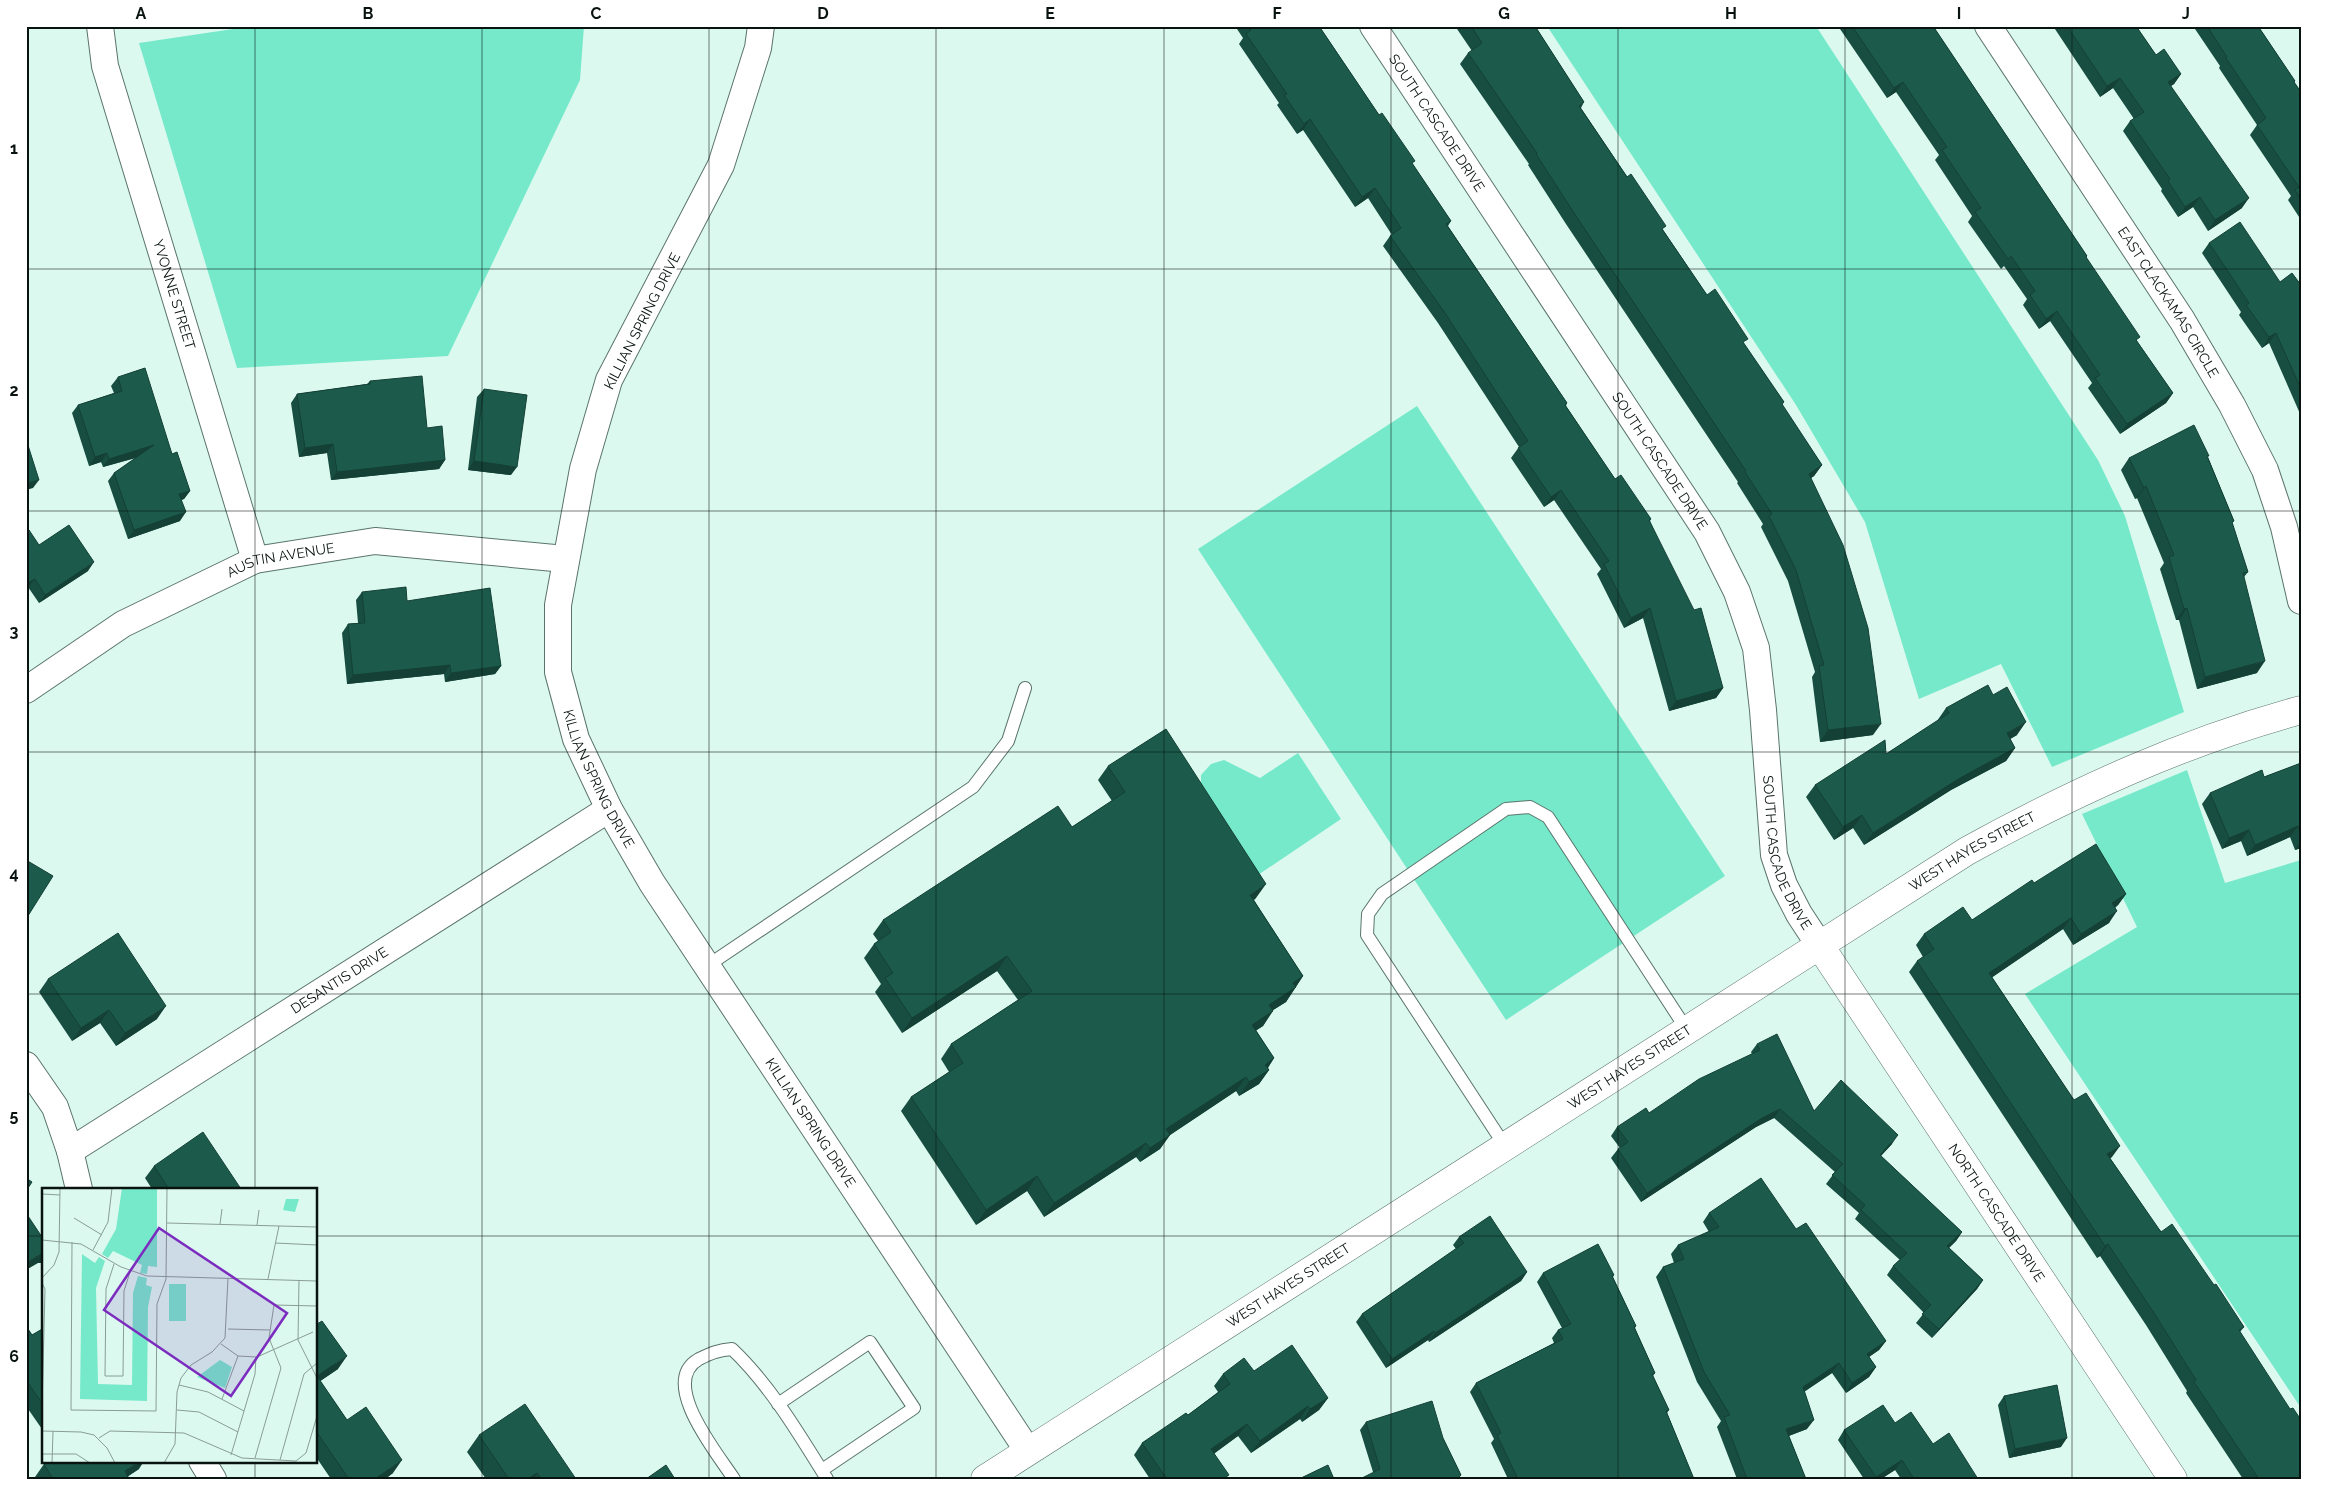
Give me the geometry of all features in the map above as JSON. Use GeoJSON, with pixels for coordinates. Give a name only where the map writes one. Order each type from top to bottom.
{"type":"FeatureCollection","features":[{"type":"Feature","properties":{"kind":"street","name":"YVONNE STREET"},"geometry":{"type":"LineString","coordinates":[[100,26],[105,66],[254,560]]}},
{"type":"Feature","properties":{"kind":"street","name":"KILLIAN SPRING DRIVE"},"geometry":{"type":"LineString","coordinates":[[761,26],[758,48],[721,165],[609,380],[583,469],[565,559],[558,604],[558,672],[576,739],[608,809],[652,883],[1028,1452]]}},
{"type":"Feature","properties":{"kind":"street","name":"SOUTH CASCADE DRIVE"},"geometry":{"type":"LineString","coordinates":[[1373,26],[1707,532],[1737,592],[1756,648],[1763,710],[1774,855],[1784,885],[1799,914],[1820,946]]}},
{"type":"Feature","properties":{"kind":"street","name":"EAST CLACKAMAS CIRCLE"},"geometry":{"type":"LineString","coordinates":[[1988,26],[2182,320],[2232,405],[2265,470],[2284,527],[2301,601]]}},
{"type":"Feature","properties":{"kind":"street","name":"AUSTIN AVENUE"},"geometry":{"type":"LineString","coordinates":[[26,690],[123,624],[254,560],[375,540],[565,559]]}},
{"type":"Feature","properties":{"kind":"street","name":"WEST HAYES STREET"},"geometry":{"type":"LineString","coordinates":[[997,1475],[1028,1452],[1967,851],[2074,794],[2159,757],[2233,730],[2301,710]]}},
{"type":"Feature","properties":{"kind":"street","name":"DESANTIS DRIVE"},"geometry":{"type":"LineString","coordinates":[[70,1151],[608,809]]}},
{"type":"Feature","properties":{"kind":"street","name":"NORTH CASCADE DRIVE"},"geometry":{"type":"LineString","coordinates":[[1820,946],[2173,1479]]}},
{"type":"Feature","properties":{"kind":"street"},"geometry":{"type":"LineString","coordinates":[[26,1065],[54,1108],[70,1151],[79,1188]]}},
{"type":"Feature","properties":{"kind":"street"},"geometry":{"type":"LineString","coordinates":[[203,1462],[213,1479]]}},
{"type":"Feature","properties":{"kind":"lane"},"geometry":{"type":"LineString","coordinates":[[707,966],[973,787],[1008,741],[1025,688]]}},
{"type":"Feature","properties":{"kind":"lane"},"geometry":{"type":"LineString","coordinates":[[1505,1146],[1367,936],[1368,914],[1382,894],[1506,809],[1530,807],[1548,817],[1687,1030]]}},
{"type":"Feature","properties":{"kind":"lane"},"geometry":{"type":"LineString","coordinates":[[734,1479],[687,1404],[684,1380],[692,1363],[716,1350],[732,1349],[748,1364],[778,1404],[825,1475],[914,1408],[870,1342],[778,1404]]}},
{"type":"Feature","properties":{"kind":"green space"},"geometry":{"type":"Polygon","coordinates":[[[253,26],[584,26],[580,80],[448,356],[237,368],[139,43],[253,26]]]}},
{"type":"Feature","properties":{"kind":"green space"},"geometry":{"type":"Polygon","coordinates":[[[1547,26],[1816,26],[2098,460],[2125,516],[2184,712],[2052,767],[2001,664],[1919,699],[1865,522],[1796,405],[1547,26]]]}},
{"type":"Feature","properties":{"kind":"green space"},"geometry":{"type":"Polygon","coordinates":[[[1417,406],[1725,876],[1506,1020],[1198,549],[1417,406]]]}},
{"type":"Feature","properties":{"kind":"green space"},"geometry":{"type":"Polygon","coordinates":[[[1298,753],[1341,819],[1255,877],[1201,792],[1201,775],[1211,764],[1224,760],[1260,778],[1298,753]]]}},
{"type":"Feature","properties":{"kind":"green space"},"geometry":{"type":"Polygon","coordinates":[[[2187,770],[2225,883],[2301,860],[2301,1408],[2025,994],[2137,927],[2082,814],[2187,770]]]}},
{"type":"Feature","properties":{"kind":"building"},"geometry":{"type":"Polygon","coordinates":[[[1248,26],[1319,26],[1379,115],[1382,113],[1415,161],[1412,163],[1451,221],[1446,224],[1567,403],[1565,405],[1615,479],[1621,475],[1651,519],[1649,520],[1694,610],[1701,608],[1723,688],[1676,701],[1650,608],[1631,618],[1604,564],[1609,561],[1561,490],[1551,497],[1518,448],[1528,441],[1445,313],[1390,236],[1401,228],[1375,188],[1362,197],[1310,119],[1304,124],[1284,95],[1287,94],[1246,34],[1251,30],[1248,26]]]}},
{"type":"Feature","properties":{"kind":"building"},"geometry":{"type":"Polygon","coordinates":[[[1471,26],[1535,26],[1584,102],[1579,106],[1627,177],[1631,174],[1666,226],[1662,229],[1707,295],[1715,289],[1748,339],[1743,342],[1784,402],[1782,404],[1822,465],[1809,474],[1843,545],[1868,628],[1881,724],[1828,730],[1819,666],[1824,665],[1796,570],[1769,516],[1772,514],[1746,471],[1574,213],[1537,153],[1468,53],[1482,43],[1471,26]]]}},
{"type":"Feature","properties":{"kind":"building"},"geometry":{"type":"Polygon","coordinates":[[[1852,26],[1933,26],[2140,337],[2136,340],[2173,393],[2127,424],[2095,378],[2100,375],[2057,311],[2046,319],[2030,295],[2035,291],[2011,256],[2008,259],[1975,212],[1981,208],[1942,150],[1947,147],[1903,82],[1894,88],[1852,26]]]}},
{"type":"Feature","properties":{"kind":"building"},"geometry":{"type":"Polygon","coordinates":[[[2067,26],[2136,26],[2156,55],[2164,49],[2181,74],[2168,82],[2249,198],[2215,220],[2200,197],[2185,207],[2168,181],[2170,179],[2130,121],[2144,112],[2120,78],[2107,86],[2067,26]]]}},
{"type":"Feature","properties":{"kind":"building"},"geometry":{"type":"Polygon","coordinates":[[[2207,26],[2258,26],[2301,92],[2301,199],[2295,190],[2299,187],[2257,125],[2266,118],[2207,26]]]}},
{"type":"Feature","properties":{"kind":"building"},"geometry":{"type":"Polygon","coordinates":[[[2240,222],[2280,282],[2292,273],[2301,285],[2301,389],[2276,333],[2269,337],[2246,305],[2249,303],[2209,243],[2240,222]]]}},
{"type":"Feature","properties":{"kind":"building"},"geometry":{"type":"Polygon","coordinates":[[[145,368],[172,454],[177,452],[190,491],[179,494],[186,512],[134,530],[114,473],[154,445],[109,459],[107,453],[95,457],[78,405],[122,391],[118,377],[145,368]]]}},
{"type":"Feature","properties":{"kind":"building"},"geometry":{"type":"Polygon","coordinates":[[[422,376],[427,428],[442,426],[445,460],[337,472],[333,444],[305,448],[297,394],[370,384],[370,381],[422,376]]]}},
{"type":"Feature","properties":{"kind":"building"},"geometry":{"type":"Polygon","coordinates":[[[484,389],[527,395],[517,467],[474,461],[484,389]]]}},
{"type":"Feature","properties":{"kind":"building"},"geometry":{"type":"Polygon","coordinates":[[[2194,425],[2209,456],[2207,456],[2234,521],[2232,522],[2248,572],[2243,573],[2265,661],[2205,677],[2187,608],[2184,609],[2169,557],[2174,555],[2146,486],[2144,488],[2129,458],[2194,425]]]}},
{"type":"Feature","properties":{"kind":"building"},"geometry":{"type":"Polygon","coordinates":[[[26,439],[39,480],[26,483],[26,439]]]}},
{"type":"Feature","properties":{"kind":"building"},"geometry":{"type":"Polygon","coordinates":[[[69,525],[94,562],[45,595],[35,579],[28,583],[26,580],[26,532],[29,530],[39,545],[69,525]]]}},
{"type":"Feature","properties":{"kind":"building"},"geometry":{"type":"Polygon","coordinates":[[[406,587],[407,601],[490,588],[501,666],[451,673],[450,665],[353,675],[348,624],[365,623],[362,592],[406,587]]]}},
{"type":"Feature","properties":{"kind":"building"},"geometry":{"type":"Polygon","coordinates":[[[1988,685],[1993,695],[2007,687],[2026,722],[2007,733],[2015,748],[1960,778],[1873,833],[1862,815],[1843,827],[1815,785],[1885,740],[1886,754],[1949,713],[1946,708],[1988,685]]]}},
{"type":"Feature","properties":{"kind":"building"},"geometry":{"type":"Polygon","coordinates":[[[1166,729],[1266,884],[1250,895],[1303,976],[1293,983],[1296,987],[1269,1005],[1273,1011],[1252,1025],[1274,1058],[1265,1065],[1269,1070],[1249,1082],[1246,1077],[1166,1129],[1170,1135],[1150,1148],[1146,1143],[1054,1203],[1037,1176],[986,1210],[911,1097],[963,1063],[951,1044],[1032,991],[1007,956],[912,1018],[885,978],[893,973],[874,944],[891,932],[883,920],[1058,806],[1072,827],[1125,792],[1108,766],[1166,729]]]}},
{"type":"Feature","properties":{"kind":"building"},"geometry":{"type":"Polygon","coordinates":[[[2301,763],[2301,835],[2298,826],[2255,845],[2249,830],[2229,838],[2210,793],[2262,770],[2264,777],[2301,763]]]}},
{"type":"Feature","properties":{"kind":"building"},"geometry":{"type":"Polygon","coordinates":[[[2096,844],[2126,894],[2112,903],[2117,911],[2081,934],[2071,918],[1989,973],[2074,1100],[2086,1093],[2120,1146],[2107,1154],[2161,1232],[2172,1224],[2214,1285],[2216,1284],[2244,1327],[2239,1330],[2290,1409],[2293,1408],[2301,1420],[2301,1479],[2259,1479],[2194,1382],[2196,1380],[2154,1313],[2108,1244],[2105,1246],[1917,961],[1934,949],[1924,934],[1963,907],[1972,920],[2032,880],[2034,883],[2096,844]]]}},
{"type":"Feature","properties":{"kind":"building"},"geometry":{"type":"Polygon","coordinates":[[[26,860],[53,876],[26,919],[26,860]]]}},
{"type":"Feature","properties":{"kind":"building"},"geometry":{"type":"Polygon","coordinates":[[[118,933],[166,1006],[125,1033],[109,1010],[81,1028],[48,979],[118,933]]]}},
{"type":"Feature","properties":{"kind":"building"},"geometry":{"type":"Polygon","coordinates":[[[1777,1034],[1814,1111],[1841,1080],[1898,1135],[1880,1155],[1962,1232],[1947,1246],[1983,1280],[1939,1329],[1922,1314],[1931,1305],[1893,1266],[1907,1253],[1861,1210],[1865,1205],[1832,1175],[1843,1164],[1780,1109],[1762,1118],[1647,1193],[1618,1149],[1628,1142],[1617,1127],[1646,1108],[1649,1113],[1699,1079],[1760,1050],[1757,1044],[1777,1034]]]}},
{"type":"Feature","properties":{"kind":"building"},"geometry":{"type":"Polygon","coordinates":[[[203,1132],[240,1188],[168,1188],[154,1166],[203,1132]]]}},
{"type":"Feature","properties":{"kind":"building"},"geometry":{"type":"Polygon","coordinates":[[[26,1178],[32,1182],[26,1191],[26,1178]]]}},
{"type":"Feature","properties":{"kind":"building"},"geometry":{"type":"Polygon","coordinates":[[[1761,1178],[1796,1229],[1806,1223],[1886,1341],[1867,1354],[1876,1367],[1852,1383],[1839,1363],[1803,1387],[1814,1420],[1786,1429],[1806,1479],[1747,1479],[1724,1417],[1730,1415],[1704,1372],[1663,1267],[1684,1259],[1678,1245],[1719,1227],[1709,1213],[1761,1178]]]}},
{"type":"Feature","properties":{"kind":"building"},"geometry":{"type":"Polygon","coordinates":[[[26,1213],[42,1237],[42,1253],[26,1263],[26,1213]]]}},
{"type":"Feature","properties":{"kind":"building"},"geometry":{"type":"Polygon","coordinates":[[[1490,1216],[1527,1272],[1392,1359],[1362,1314],[1464,1243],[1459,1237],[1490,1216]]]}},
{"type":"Feature","properties":{"kind":"building"},"geometry":{"type":"Polygon","coordinates":[[[1598,1244],[1636,1326],[1634,1327],[1655,1373],[1652,1374],[1669,1410],[1666,1411],[1694,1479],[1514,1478],[1517,1477],[1497,1435],[1501,1433],[1476,1383],[1563,1339],[1558,1330],[1571,1324],[1543,1273],[1598,1244]]]}},
{"type":"Feature","properties":{"kind":"building"},"geometry":{"type":"Polygon","coordinates":[[[322,1321],[347,1356],[318,1375],[318,1323],[322,1321]]]}},
{"type":"Feature","properties":{"kind":"building"},"geometry":{"type":"Polygon","coordinates":[[[26,1326],[32,1335],[42,1329],[42,1403],[26,1380],[26,1326]]]}},
{"type":"Feature","properties":{"kind":"building"},"geometry":{"type":"Polygon","coordinates":[[[1292,1345],[1328,1398],[1310,1409],[1308,1406],[1260,1441],[1247,1424],[1211,1449],[1229,1475],[1223,1479],[1167,1479],[1142,1443],[1186,1413],[1188,1415],[1230,1384],[1223,1374],[1244,1358],[1254,1371],[1292,1345]]]}},
{"type":"Feature","properties":{"kind":"building"},"geometry":{"type":"Polygon","coordinates":[[[318,1377],[347,1420],[366,1407],[402,1460],[375,1479],[349,1479],[318,1434],[318,1377]]]}},
{"type":"Feature","properties":{"kind":"building"},"geometry":{"type":"Polygon","coordinates":[[[2057,1385],[2067,1438],[2015,1449],[2004,1396],[2057,1385]]]}},
{"type":"Feature","properties":{"kind":"building"},"geometry":{"type":"Polygon","coordinates":[[[1432,1401],[1443,1438],[1461,1475],[1460,1479],[1360,1479],[1380,1469],[1366,1422],[1432,1401]]]}},
{"type":"Feature","properties":{"kind":"building"},"geometry":{"type":"Polygon","coordinates":[[[525,1404],[576,1479],[541,1479],[537,1473],[528,1479],[509,1479],[479,1435],[525,1404]]]}},
{"type":"Feature","properties":{"kind":"building"},"geometry":{"type":"Polygon","coordinates":[[[1883,1405],[1895,1423],[1911,1412],[1933,1444],[1949,1433],[1978,1479],[1914,1479],[1902,1460],[1876,1477],[1844,1430],[1883,1405]]]}},
{"type":"Feature","properties":{"kind":"building"},"geometry":{"type":"Polygon","coordinates":[[[47,1462],[138,1462],[125,1471],[129,1479],[53,1479],[44,1464],[47,1462]]]}},
{"type":"Feature","properties":{"kind":"building"},"geometry":{"type":"Polygon","coordinates":[[[666,1465],[675,1479],[646,1479],[666,1465]]]}},
{"type":"Feature","properties":{"kind":"building"},"geometry":{"type":"Polygon","coordinates":[[[1328,1465],[1334,1479],[1299,1479],[1328,1465]]]}}]}
